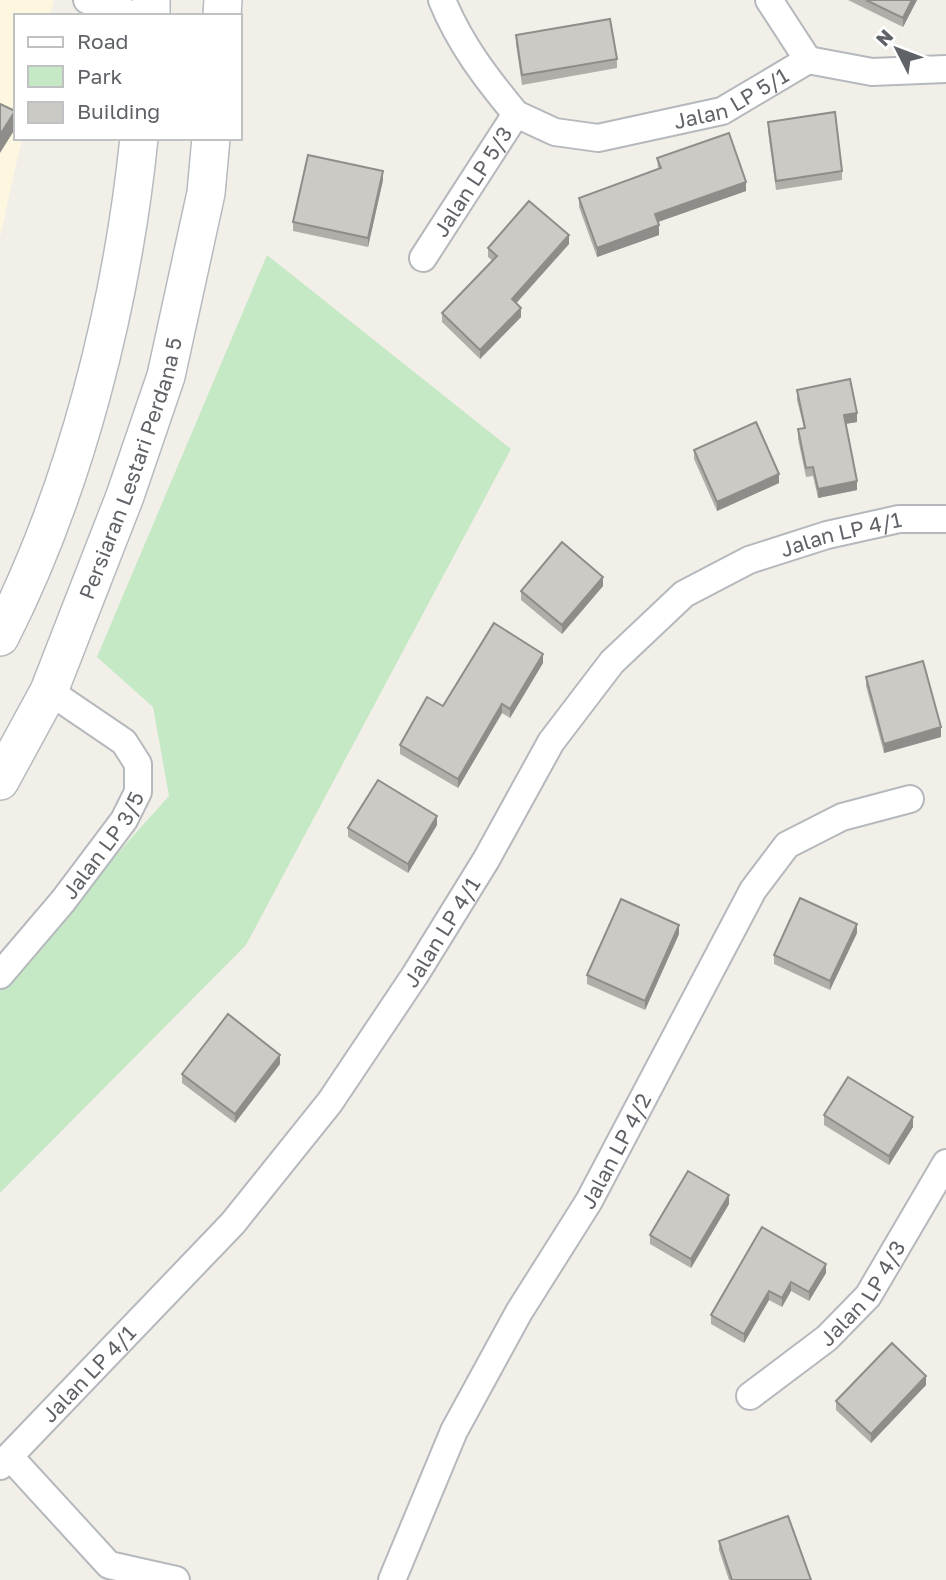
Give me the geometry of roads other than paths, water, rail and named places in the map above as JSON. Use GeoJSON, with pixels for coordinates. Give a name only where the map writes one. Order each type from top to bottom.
{"type":"FeatureCollection","features":[{"type":"Feature","properties":{"kind":"main road"},"geometry":{"type":"LineString","coordinates":[[0,637],[50,523],[104,351],[135,180],[139,140]]}},
{"type":"Feature","properties":{"kind":"main road","name":"Persiaran Lestari Perdana 5"},"geometry":{"type":"LineString","coordinates":[[0,781],[49,691],[125,496],[166,376],[206,193],[211,140]]}},
{"type":"Feature","properties":{"kind":"street"},"geometry":{"type":"LineString","coordinates":[[88,0],[131,14]]}},
{"type":"Feature","properties":{"kind":"street","name":"Jalan LP 5/3"},"geometry":{"type":"LineString","coordinates":[[423,258],[516,114],[478,69],[453,27],[442,0]]}},
{"type":"Feature","properties":{"kind":"street"},"geometry":{"type":"LineString","coordinates":[[769,0],[808,60]]}},
{"type":"Feature","properties":{"kind":"street","name":"Jalan LP 5/1"},"geometry":{"type":"LineString","coordinates":[[516,114],[555,132],[598,138],[722,111],[808,60],[872,72],[946,69]]}},
{"type":"Feature","properties":{"kind":"street","name":"Jalan LP 4/1"},"geometry":{"type":"LineString","coordinates":[[5,1462],[233,1223],[330,1102],[457,906],[551,742],[612,662],[684,594],[749,560],[827,535],[899,519],[946,519]]}},
{"type":"Feature","properties":{"kind":"street","name":"Jalan LP 3/5"},"geometry":{"type":"LineString","coordinates":[[0,975],[117,830],[138,792],[138,764],[124,742],[49,691]]}},
{"type":"Feature","properties":{"kind":"street","name":"Jalan LP 4/2"},"geometry":{"type":"LineString","coordinates":[[393,1580],[454,1431],[519,1311],[589,1201],[753,890],[787,845],[842,817],[909,799]]}},
{"type":"Feature","properties":{"kind":"street","name":"Jalan LP 4/3"},"geometry":{"type":"LineString","coordinates":[[750,1396],[827,1338],[868,1296],[946,1163]]}},
{"type":"Feature","properties":{"kind":"street"},"geometry":{"type":"LineString","coordinates":[[5,1462],[109,1565],[176,1580]]}}]}
